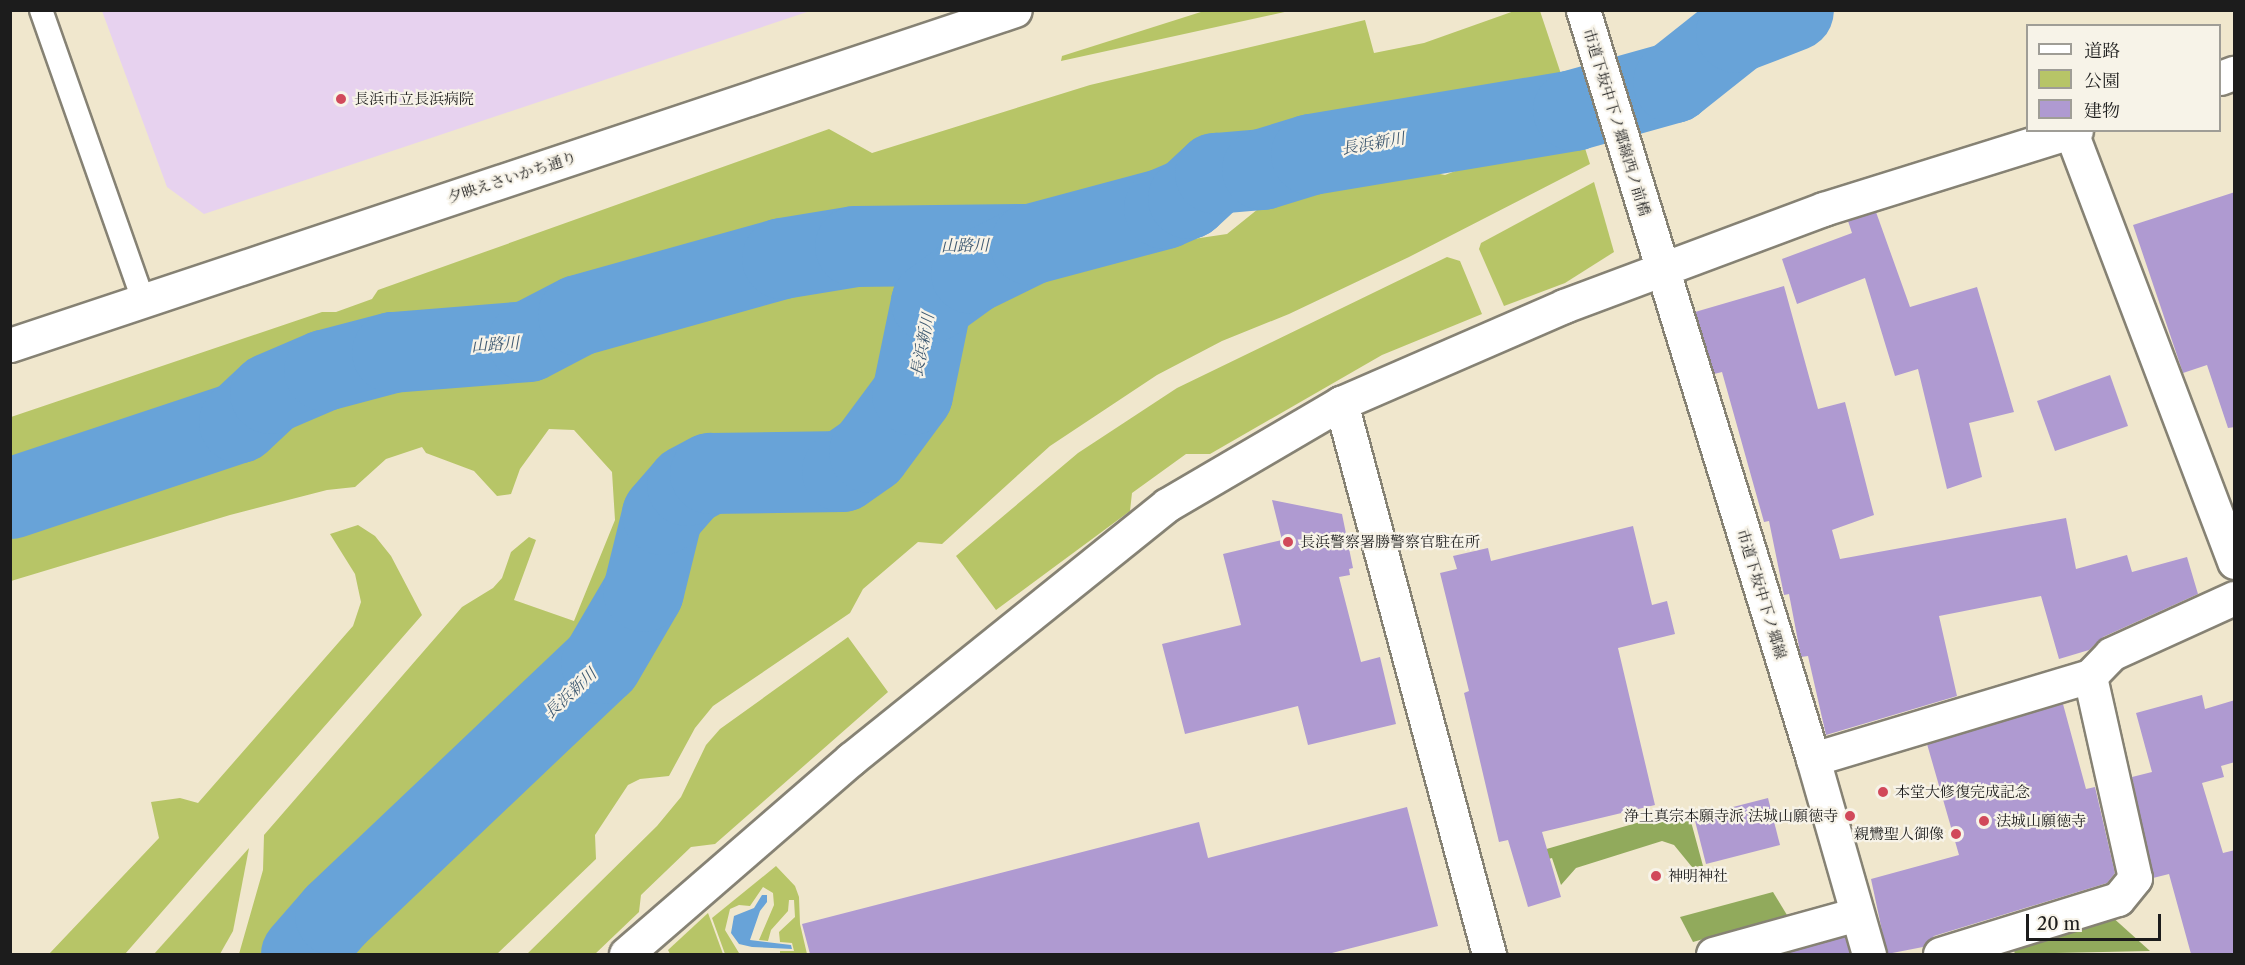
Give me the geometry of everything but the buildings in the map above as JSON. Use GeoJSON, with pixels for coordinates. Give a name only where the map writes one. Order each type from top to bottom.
{"type":"FeatureCollection","features":[{"type":"Feature","properties":{"kind":"street","name":"夕映えさいかち通り"},"geometry":{"type":"LineString","coordinates":[[10,345],[1015,10]]}},
{"type":"Feature","properties":{"kind":"street","name":"市道下坂中下ノ郷線西ノ前橋"},"geometry":{"type":"LineString","coordinates":[[1583,10],[1651,234]]}},
{"type":"Feature","properties":{"kind":"street"},"geometry":{"type":"LineString","coordinates":[[626,954],[851,759],[1167,505],[1341,403],[1564,306],[1823,209],[2070,132]]}},
{"type":"Feature","properties":{"kind":"street"},"geometry":{"type":"LineString","coordinates":[[2073,132],[2235,562]]}},
{"type":"Feature","properties":{"kind":"street","name":"市道下坂中下ノ郷線"},"geometry":{"type":"LineString","coordinates":[[1651,234],[1813,759],[1869,954]]}},
{"type":"Feature","properties":{"kind":"street"},"geometry":{"type":"LineString","coordinates":[[1341,403],[1489,954]]}},
{"type":"Feature","properties":{"kind":"street"},"geometry":{"type":"LineString","coordinates":[[1813,759],[2090,676],[2111,654],[2235,598]]}},
{"type":"Feature","properties":{"kind":"street"},"geometry":{"type":"LineString","coordinates":[[1940,954],[2118,899],[2135,878],[2090,676]]}},
{"type":"Feature","properties":{"kind":"street"},"geometry":{"type":"LineString","coordinates":[[1713,954],[1857,914]]}},
{"type":"Feature","properties":{"kind":"lane"},"geometry":{"type":"LineString","coordinates":[[41,10],[143,300]]}},
{"type":"Feature","properties":{"kind":"shaded area","name":"長浜市立長浜病院"},"geometry":{"type":"Polygon","coordinates":[[[102,10],[810,11],[204,214],[167,187],[102,10]]]}},
{"type":"Feature","properties":{"kind":"green space"},"geometry":{"type":"Polygon","coordinates":[[[1517,10],[1540,11],[1568,95],[1529,104],[1405,118],[1332,142],[1267,155],[1248,146],[1214,150],[1178,168],[1148,190],[1119,196],[1039,228],[999,231],[888,227],[835,231],[801,245],[744,252],[595,301],[527,332],[394,341],[348,352],[267,381],[244,399],[219,410],[11,475],[11,417],[322,312],[336,312],[372,299],[378,290],[829,129],[872,153],[1090,85],[1365,20],[1374,53],[1424,43],[1517,10]]]}},
{"type":"Feature","properties":{"kind":"green space"},"geometry":{"type":"Polygon","coordinates":[[[1204,11],[1289,11],[1061,61],[1062,56],[1204,11]]]}},
{"type":"Feature","properties":{"kind":"green space"},"geometry":{"type":"Polygon","coordinates":[[[1577,123],[1590,164],[1409,257],[1289,314],[1222,341],[1157,375],[1050,446],[942,544],[918,542],[863,589],[850,613],[713,706],[695,728],[669,776],[640,779],[628,785],[595,835],[596,859],[497,954],[317,954],[542,734],[584,700],[594,701],[613,685],[637,640],[659,619],[667,540],[685,504],[706,488],[723,482],[850,489],[873,483],[886,474],[880,451],[930,390],[935,309],[945,299],[1008,262],[1055,257],[1088,240],[1145,234],[1173,242],[1227,234],[1263,205],[1278,189],[1283,176],[1313,165],[1405,146],[1425,171],[1445,175],[1505,152],[1529,137],[1577,123]]]}},
{"type":"Feature","properties":{"kind":"green space"},"geometry":{"type":"Polygon","coordinates":[[[1594,182],[1614,252],[1565,283],[1504,306],[1479,249],[1481,243],[1594,182]]]}},
{"type":"Feature","properties":{"kind":"green space"},"geometry":{"type":"Polygon","coordinates":[[[990,247],[992,257],[958,270],[923,302],[911,376],[900,403],[872,434],[834,459],[809,462],[751,453],[701,462],[685,470],[652,511],[631,575],[591,655],[558,682],[396,839],[285,954],[239,954],[263,870],[264,835],[462,607],[493,588],[502,578],[511,552],[529,537],[536,540],[514,600],[574,621],[615,520],[612,472],[574,430],[549,429],[520,469],[511,494],[497,496],[474,471],[426,453],[422,447],[386,459],[355,487],[327,490],[230,515],[11,581],[11,516],[235,444],[274,427],[295,390],[344,373],[396,361],[525,349],[573,326],[823,262],[895,251],[914,260],[928,253],[990,247]]]}},
{"type":"Feature","properties":{"kind":"green space"},"geometry":{"type":"Polygon","coordinates":[[[1447,257],[1460,261],[1482,314],[1382,355],[1210,454],[1186,454],[1132,493],[1130,511],[996,610],[956,556],[1078,453],[1177,388],[1447,257]]]}},
{"type":"Feature","properties":{"kind":"green space"},"geometry":{"type":"Polygon","coordinates":[[[358,525],[375,536],[391,556],[422,615],[125,954],[49,954],[159,838],[151,802],[180,798],[198,803],[353,626],[361,602],[355,574],[330,534],[358,525]]]}},
{"type":"Feature","properties":{"kind":"green space"},"geometry":{"type":"Polygon","coordinates":[[[848,637],[888,692],[715,844],[691,847],[641,895],[639,912],[595,954],[527,954],[657,826],[681,797],[706,745],[720,729],[848,637]]]}},
{"type":"Feature","properties":{"kind":"green space"},"geometry":{"type":"Polygon","coordinates":[[[1671,813],[1674,822],[1690,818],[1703,866],[1692,867],[1674,845],[1662,841],[1576,868],[1561,885],[1552,858],[1525,866],[1519,857],[1671,813]]]}},
{"type":"Feature","properties":{"kind":"green space"},"geometry":{"type":"Polygon","coordinates":[[[249,848],[233,931],[220,954],[154,954],[249,848]]]}},
{"type":"Feature","properties":{"kind":"green space"},"geometry":{"type":"Polygon","coordinates":[[[776,866],[795,886],[799,897],[800,924],[807,954],[780,954],[780,951],[794,951],[792,943],[780,942],[779,932],[795,917],[794,900],[789,900],[788,911],[771,930],[768,941],[759,940],[774,905],[773,893],[763,887],[750,906],[739,905],[730,909],[725,930],[739,953],[763,954],[725,954],[712,918],[776,866]]]}},
{"type":"Feature","properties":{"kind":"green space"},"geometry":{"type":"Polygon","coordinates":[[[1773,892],[1787,915],[1693,942],[1680,917],[1773,892]]]}},
{"type":"Feature","properties":{"kind":"green space"},"geometry":{"type":"Polygon","coordinates":[[[708,913],[723,954],[670,954],[668,950],[708,913]]]}},
{"type":"Feature","properties":{"kind":"green space"},"geometry":{"type":"Polygon","coordinates":[[[2110,915],[2150,951],[2015,954],[2012,944],[2110,915]]]}},
{"type":"Feature","properties":{"kind":"water"},"geometry":{"type":"Polygon","coordinates":[[[762,895],[767,895],[767,902],[760,911],[750,940],[791,945],[792,949],[739,944],[731,933],[734,916],[754,908],[762,895]]]}},
{"type":"Feature","properties":{"kind":"waterway","name":"長浜新川"},"geometry":{"type":"LineString","coordinates":[[301,954],[335,915],[601,663],[643,591],[662,514],[687,485],[710,473],[842,471],[869,452],[912,394],[931,302],[971,273],[1030,244],[1164,208],[1188,198],[1215,173],[1262,169],[1311,154],[1573,110],[1673,82],[1736,32],[1793,10]]}},
{"type":"Feature","properties":{"kind":"waterway","name":"山路川"},"geometry":{"type":"LineString","coordinates":[[10,498],[239,422],[270,393],[324,370],[392,352],[528,341],[578,315],[782,258],[855,246],[1025,244]]}},
{"type":"Feature","properties":{"kind":"place","name":"長浜市立長浜病院"},"geometry":{"type":"Point","coordinates":[341,99]}},
{"type":"Feature","properties":{"kind":"place","name":"長浜警察署勝警察官駐在所"},"geometry":{"type":"Point","coordinates":[1288,542]}},
{"type":"Feature","properties":{"kind":"place","name":"本堂大修復完成記念"},"geometry":{"type":"Point","coordinates":[1883,792]}},
{"type":"Feature","properties":{"kind":"place","name":"浄土真宗本願寺派 法城山願徳寺"},"geometry":{"type":"Point","coordinates":[1850,816]}},
{"type":"Feature","properties":{"kind":"place","name":"法城山願徳寺"},"geometry":{"type":"Point","coordinates":[1984,821]}},
{"type":"Feature","properties":{"kind":"place","name":"親鸞聖人御像"},"geometry":{"type":"Point","coordinates":[1956,834]}},
{"type":"Feature","properties":{"kind":"place","name":"神明神社"},"geometry":{"type":"Point","coordinates":[1656,876]}}]}
